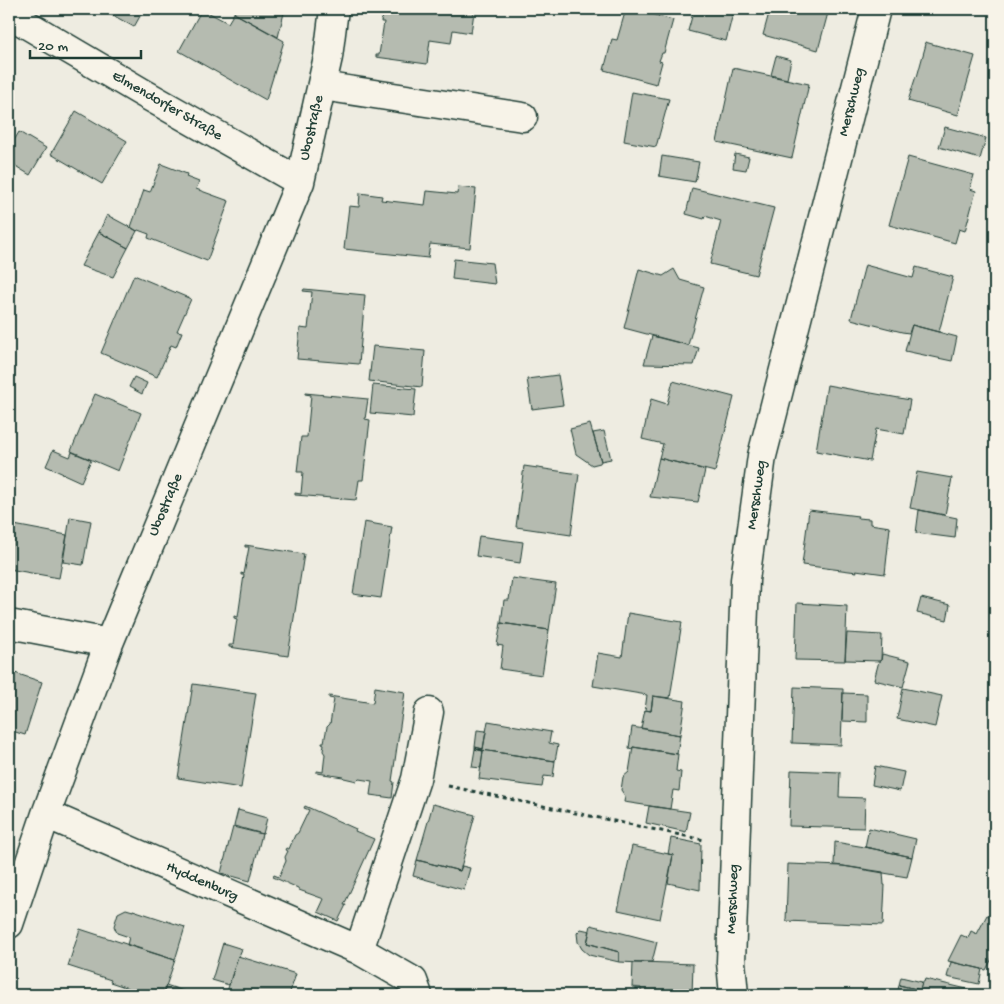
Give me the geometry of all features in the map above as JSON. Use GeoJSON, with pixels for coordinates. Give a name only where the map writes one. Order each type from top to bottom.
{"type":"FeatureCollection","features":[{"type":"Feature","properties":{"kind":"street","name":"Ubostraße"},"geometry":{"type":"LineString","coordinates":[[9,924],[46,814],[109,643],[300,182],[328,57],[334,9]]}},
{"type":"Feature","properties":{"kind":"street","name":"Merschweg"},"geometry":{"type":"LineString","coordinates":[[734,995],[731,962],[745,580],[762,456],[876,9]]}},
{"type":"Feature","properties":{"kind":"street","name":"Elmendorfer Straße"},"geometry":{"type":"LineString","coordinates":[[9,14],[300,182]]}},
{"type":"Feature","properties":{"kind":"street","name":"Ubostraße"},"geometry":{"type":"LineString","coordinates":[[322,86],[523,117]]}},
{"type":"Feature","properties":{"kind":"street"},"geometry":{"type":"LineString","coordinates":[[9,624],[109,643]]}},
{"type":"Feature","properties":{"kind":"street"},"geometry":{"type":"LineString","coordinates":[[359,950],[416,779],[429,712]]}},
{"type":"Feature","properties":{"kind":"street","name":"Hyddenburg"},"geometry":{"type":"LineString","coordinates":[[46,814],[359,950],[413,981],[418,995]]}},
{"type":"Feature","properties":{"kind":"path"},"geometry":{"type":"LineString","coordinates":[[416,779],[735,847]]}},
{"type":"Feature","properties":{"kind":"building"},"geometry":{"type":"Polygon","coordinates":[[[102,9],[144,9],[134,27],[102,9]]]}},
{"type":"Feature","properties":{"kind":"building"},"geometry":{"type":"Polygon","coordinates":[[[202,9],[228,23],[234,13],[284,41],[266,100],[179,51],[202,9]]]}},
{"type":"Feature","properties":{"kind":"building"},"geometry":{"type":"Polygon","coordinates":[[[235,9],[285,9],[278,37],[234,13],[235,9]]]}},
{"type":"Feature","properties":{"kind":"building"},"geometry":{"type":"Polygon","coordinates":[[[383,9],[451,9],[474,12],[471,33],[453,30],[451,43],[430,40],[427,64],[376,57],[376,55],[379,55],[384,22],[381,22],[383,9]]]}},
{"type":"Feature","properties":{"kind":"building"},"geometry":{"type":"Polygon","coordinates":[[[626,9],[633,9],[673,20],[664,53],[662,53],[659,61],[662,62],[656,84],[604,70],[612,39],[617,40],[626,9]]]}},
{"type":"Feature","properties":{"kind":"building"},"geometry":{"type":"Polygon","coordinates":[[[633,9],[662,9],[660,16],[633,9]]]}},
{"type":"Feature","properties":{"kind":"building"},"geometry":{"type":"Polygon","coordinates":[[[694,9],[734,9],[726,41],[688,31],[694,9]]]}},
{"type":"Feature","properties":{"kind":"building"},"geometry":{"type":"Polygon","coordinates":[[[776,9],[829,9],[818,50],[763,35],[769,13],[775,15],[776,9]]]}},
{"type":"Feature","properties":{"kind":"building"},"geometry":{"type":"Polygon","coordinates":[[[925,42],[975,56],[958,115],[908,101],[917,77],[925,42]]]}},
{"type":"Feature","properties":{"kind":"building"},"geometry":{"type":"Polygon","coordinates":[[[776,56],[791,60],[787,79],[771,75],[776,56]]]}},
{"type":"Feature","properties":{"kind":"building"},"geometry":{"type":"Polygon","coordinates":[[[733,68],[809,84],[792,158],[717,142],[733,68]]]}},
{"type":"Feature","properties":{"kind":"building"},"geometry":{"type":"Polygon","coordinates":[[[632,92],[669,99],[656,147],[624,141],[632,92]]]}},
{"type":"Feature","properties":{"kind":"building"},"geometry":{"type":"Polygon","coordinates":[[[76,111],[127,141],[102,184],[51,154],[76,111]]]}},
{"type":"Feature","properties":{"kind":"building"},"geometry":{"type":"Polygon","coordinates":[[[945,127],[986,138],[980,159],[939,147],[945,127]]]}},
{"type":"Feature","properties":{"kind":"building"},"geometry":{"type":"Polygon","coordinates":[[[19,132],[46,148],[30,175],[9,162],[9,149],[19,132]]]}},
{"type":"Feature","properties":{"kind":"building"},"geometry":{"type":"Polygon","coordinates":[[[735,154],[749,157],[746,170],[733,168],[735,154]]]}},
{"type":"Feature","properties":{"kind":"building"},"geometry":{"type":"Polygon","coordinates":[[[662,156],[699,162],[695,182],[659,176],[662,156]]]}},
{"type":"Feature","properties":{"kind":"building"},"geometry":{"type":"Polygon","coordinates":[[[908,157],[974,175],[970,189],[976,191],[965,231],[959,229],[955,243],[889,225],[908,157]]]}},
{"type":"Feature","properties":{"kind":"building"},"geometry":{"type":"Polygon","coordinates":[[[161,164],[187,174],[186,177],[199,182],[196,189],[229,201],[207,261],[148,238],[149,234],[137,231],[131,227],[144,190],[150,192],[161,164]]]}},
{"type":"Feature","properties":{"kind":"building"},"geometry":{"type":"Polygon","coordinates":[[[458,187],[476,189],[470,248],[430,244],[428,258],[344,249],[349,206],[359,207],[360,193],[382,196],[381,200],[425,205],[427,191],[457,194],[458,187]]]}},
{"type":"Feature","properties":{"kind":"building"},"geometry":{"type":"Polygon","coordinates":[[[692,188],[774,208],[756,275],[710,264],[721,221],[705,216],[704,219],[686,214],[692,188]]]}},
{"type":"Feature","properties":{"kind":"building"},"geometry":{"type":"Polygon","coordinates":[[[107,215],[137,231],[128,248],[99,232],[107,215]]]}},
{"type":"Feature","properties":{"kind":"building"},"geometry":{"type":"Polygon","coordinates":[[[99,232],[128,248],[113,277],[81,266],[99,232]]]}},
{"type":"Feature","properties":{"kind":"building"},"geometry":{"type":"Polygon","coordinates":[[[454,259],[492,263],[495,284],[452,279],[454,259]]]}},
{"type":"Feature","properties":{"kind":"building"},"geometry":{"type":"Polygon","coordinates":[[[865,265],[913,278],[916,267],[953,277],[939,332],[912,325],[909,333],[902,332],[851,319],[865,265]]]}},
{"type":"Feature","properties":{"kind":"building"},"geometry":{"type":"Polygon","coordinates":[[[639,269],[663,276],[674,269],[680,280],[704,287],[688,345],[624,328],[639,269]]]}},
{"type":"Feature","properties":{"kind":"building"},"geometry":{"type":"Polygon","coordinates":[[[134,275],[191,299],[177,331],[182,332],[176,347],[171,345],[157,377],[101,353],[134,275]]]}},
{"type":"Feature","properties":{"kind":"building"},"geometry":{"type":"Polygon","coordinates":[[[304,289],[365,295],[359,364],[297,359],[300,328],[308,329],[312,292],[303,291],[304,289]]]}},
{"type":"Feature","properties":{"kind":"building"},"geometry":{"type":"Polygon","coordinates":[[[912,325],[957,337],[952,361],[905,351],[912,325]]]}},
{"type":"Feature","properties":{"kind":"building"},"geometry":{"type":"Polygon","coordinates":[[[652,336],[699,348],[694,365],[644,364],[652,336]]]}},
{"type":"Feature","properties":{"kind":"building"},"geometry":{"type":"Polygon","coordinates":[[[373,346],[425,351],[422,387],[369,381],[373,346]]]}},
{"type":"Feature","properties":{"kind":"building"},"geometry":{"type":"Polygon","coordinates":[[[558,375],[563,405],[532,409],[527,379],[558,375]]]}},
{"type":"Feature","properties":{"kind":"building"},"geometry":{"type":"Polygon","coordinates":[[[134,377],[147,383],[142,394],[129,387],[134,377]]]}},
{"type":"Feature","properties":{"kind":"building"},"geometry":{"type":"Polygon","coordinates":[[[673,381],[734,397],[715,472],[659,458],[663,444],[642,439],[651,399],[667,404],[673,381]]]}},
{"type":"Feature","properties":{"kind":"building"},"geometry":{"type":"Polygon","coordinates":[[[373,385],[416,389],[413,417],[370,413],[373,385]]]}},
{"type":"Feature","properties":{"kind":"building"},"geometry":{"type":"Polygon","coordinates":[[[827,385],[910,400],[904,434],[876,429],[870,461],[816,451],[827,385]]]}},
{"type":"Feature","properties":{"kind":"building"},"geometry":{"type":"Polygon","coordinates":[[[305,393],[368,399],[365,419],[370,420],[363,480],[359,480],[356,500],[295,495],[295,493],[301,494],[303,472],[297,472],[301,437],[307,437],[311,395],[305,393]]]}},
{"type":"Feature","properties":{"kind":"building"},"geometry":{"type":"Polygon","coordinates":[[[95,394],[141,413],[118,471],[71,451],[95,394]]]}},
{"type":"Feature","properties":{"kind":"building"},"geometry":{"type":"Polygon","coordinates":[[[590,424],[601,461],[592,465],[576,454],[570,429],[590,424]]]}},
{"type":"Feature","properties":{"kind":"building"},"geometry":{"type":"Polygon","coordinates":[[[604,431],[611,459],[601,461],[593,433],[604,431]]]}},
{"type":"Feature","properties":{"kind":"building"},"geometry":{"type":"Polygon","coordinates":[[[53,450],[70,457],[72,452],[91,460],[81,482],[46,466],[53,450]]]}},
{"type":"Feature","properties":{"kind":"building"},"geometry":{"type":"Polygon","coordinates":[[[659,458],[705,470],[698,502],[650,497],[659,458]]]}},
{"type":"Feature","properties":{"kind":"building"},"geometry":{"type":"Polygon","coordinates":[[[524,466],[579,474],[571,535],[516,527],[524,466]]]}},
{"type":"Feature","properties":{"kind":"building"},"geometry":{"type":"Polygon","coordinates":[[[917,472],[952,478],[945,515],[910,508],[917,472]]]}},
{"type":"Feature","properties":{"kind":"building"},"geometry":{"type":"Polygon","coordinates":[[[809,510],[858,516],[857,518],[870,519],[870,524],[890,527],[885,574],[802,565],[809,510]]]}},
{"type":"Feature","properties":{"kind":"building"},"geometry":{"type":"Polygon","coordinates":[[[919,510],[957,518],[955,538],[916,533],[919,510]]]}},
{"type":"Feature","properties":{"kind":"building"},"geometry":{"type":"Polygon","coordinates":[[[70,517],[91,521],[83,565],[63,562],[70,517]]]}},
{"type":"Feature","properties":{"kind":"building"},"geometry":{"type":"Polygon","coordinates":[[[364,522],[392,527],[381,598],[353,594],[364,522]]]}},
{"type":"Feature","properties":{"kind":"building"},"geometry":{"type":"Polygon","coordinates":[[[9,524],[14,525],[9,553],[9,524]]]}},
{"type":"Feature","properties":{"kind":"building"},"geometry":{"type":"Polygon","coordinates":[[[14,525],[67,535],[59,578],[9,569],[9,553],[14,525]]]}},
{"type":"Feature","properties":{"kind":"building"},"geometry":{"type":"Polygon","coordinates":[[[479,536],[523,542],[520,563],[476,556],[479,536]]]}},
{"type":"Feature","properties":{"kind":"building"},"geometry":{"type":"Polygon","coordinates":[[[245,545],[304,554],[288,656],[229,647],[229,645],[233,645],[237,619],[234,616],[238,617],[244,575],[241,575],[241,573],[244,574],[249,547],[245,547],[245,545]]]}},
{"type":"Feature","properties":{"kind":"building"},"geometry":{"type":"Polygon","coordinates":[[[512,578],[556,584],[549,630],[501,623],[504,600],[509,600],[512,578]]]}},
{"type":"Feature","properties":{"kind":"building"},"geometry":{"type":"Polygon","coordinates":[[[921,598],[950,605],[947,620],[917,613],[921,598]]]}},
{"type":"Feature","properties":{"kind":"building"},"geometry":{"type":"Polygon","coordinates":[[[797,603],[847,606],[845,661],[795,660],[797,603]]]}},
{"type":"Feature","properties":{"kind":"building"},"geometry":{"type":"Polygon","coordinates":[[[628,613],[682,622],[670,698],[653,696],[651,711],[645,710],[647,695],[593,686],[598,653],[622,657],[628,613]]]}},
{"type":"Feature","properties":{"kind":"building"},"geometry":{"type":"Polygon","coordinates":[[[501,623],[549,630],[542,675],[500,669],[503,646],[497,645],[501,623]]]}},
{"type":"Feature","properties":{"kind":"building"},"geometry":{"type":"Polygon","coordinates":[[[847,633],[882,635],[881,661],[845,660],[847,633]]]}},
{"type":"Feature","properties":{"kind":"building"},"geometry":{"type":"Polygon","coordinates":[[[882,654],[910,661],[903,687],[874,680],[882,654]]]}},
{"type":"Feature","properties":{"kind":"building"},"geometry":{"type":"Polygon","coordinates":[[[9,671],[42,682],[25,735],[9,730],[9,671]]]}},
{"type":"Feature","properties":{"kind":"building"},"geometry":{"type":"Polygon","coordinates":[[[193,684],[256,693],[241,788],[178,778],[193,684]]]}},
{"type":"Feature","properties":{"kind":"building"},"geometry":{"type":"Polygon","coordinates":[[[375,687],[405,692],[392,781],[394,782],[392,798],[370,795],[372,781],[359,779],[357,781],[317,773],[317,771],[323,772],[325,754],[322,742],[324,742],[327,727],[330,724],[334,699],[329,698],[329,696],[373,703],[375,687]]]}},
{"type":"Feature","properties":{"kind":"building"},"geometry":{"type":"Polygon","coordinates":[[[794,687],[843,689],[841,745],[792,743],[794,687]]]}},
{"type":"Feature","properties":{"kind":"building"},"geometry":{"type":"Polygon","coordinates":[[[903,688],[942,696],[935,727],[897,719],[903,688]]]}},
{"type":"Feature","properties":{"kind":"building"},"geometry":{"type":"Polygon","coordinates":[[[843,693],[867,694],[867,722],[842,721],[843,693]]]}},
{"type":"Feature","properties":{"kind":"building"},"geometry":{"type":"Polygon","coordinates":[[[653,696],[685,701],[680,735],[641,728],[645,710],[651,711],[653,696]]]}},
{"type":"Feature","properties":{"kind":"building"},"geometry":{"type":"Polygon","coordinates":[[[488,721],[551,732],[549,743],[558,745],[555,761],[475,749],[475,747],[483,749],[488,721]]]}},
{"type":"Feature","properties":{"kind":"building"},"geometry":{"type":"Polygon","coordinates":[[[632,727],[680,735],[677,754],[629,748],[632,727]]]}},
{"type":"Feature","properties":{"kind":"building"},"geometry":{"type":"Polygon","coordinates":[[[477,730],[486,731],[483,749],[475,747],[477,730]]]}},
{"type":"Feature","properties":{"kind":"building"},"geometry":{"type":"Polygon","coordinates":[[[633,747],[678,754],[676,771],[681,772],[679,791],[673,790],[670,809],[624,802],[625,796],[621,790],[623,777],[629,772],[633,747]]]}},
{"type":"Feature","properties":{"kind":"building"},"geometry":{"type":"Polygon","coordinates":[[[475,749],[555,761],[553,777],[544,776],[542,787],[479,779],[483,751],[475,749]]]}},
{"type":"Feature","properties":{"kind":"building"},"geometry":{"type":"Polygon","coordinates":[[[475,749],[483,751],[481,768],[472,767],[475,749]]]}},
{"type":"Feature","properties":{"kind":"building"},"geometry":{"type":"Polygon","coordinates":[[[875,766],[904,772],[900,791],[872,785],[875,766]]]}},
{"type":"Feature","properties":{"kind":"building"},"geometry":{"type":"Polygon","coordinates":[[[791,770],[840,772],[839,797],[865,798],[864,828],[789,826],[791,770]]]}},
{"type":"Feature","properties":{"kind":"building"},"geometry":{"type":"Polygon","coordinates":[[[433,804],[475,815],[460,871],[417,860],[433,804]]]}},
{"type":"Feature","properties":{"kind":"building"},"geometry":{"type":"Polygon","coordinates":[[[305,806],[374,839],[338,921],[318,912],[324,899],[299,890],[273,877],[274,875],[279,877],[286,861],[285,857],[288,851],[285,850],[286,848],[289,849],[309,810],[304,808],[305,806]]]}},
{"type":"Feature","properties":{"kind":"building"},"geometry":{"type":"Polygon","coordinates":[[[649,806],[690,812],[686,832],[646,823],[649,806]]]}},
{"type":"Feature","properties":{"kind":"building"},"geometry":{"type":"Polygon","coordinates":[[[238,810],[267,818],[263,834],[234,826],[238,810]]]}},
{"type":"Feature","properties":{"kind":"building"},"geometry":{"type":"Polygon","coordinates":[[[233,827],[262,834],[250,881],[221,873],[233,827]]]}},
{"type":"Feature","properties":{"kind":"building"},"geometry":{"type":"Polygon","coordinates":[[[869,828],[916,839],[912,857],[865,847],[869,828]]]}},
{"type":"Feature","properties":{"kind":"building"},"geometry":{"type":"Polygon","coordinates":[[[671,838],[701,844],[700,890],[668,883],[673,855],[668,854],[671,838]]]}},
{"type":"Feature","properties":{"kind":"building"},"geometry":{"type":"Polygon","coordinates":[[[835,842],[912,857],[907,877],[834,865],[835,842]]]}},
{"type":"Feature","properties":{"kind":"building"},"geometry":{"type":"Polygon","coordinates":[[[632,846],[673,855],[660,919],[618,910],[632,846]]]}},
{"type":"Feature","properties":{"kind":"building"},"geometry":{"type":"Polygon","coordinates":[[[417,860],[460,871],[462,866],[470,868],[464,890],[413,876],[417,860]]]}},
{"type":"Feature","properties":{"kind":"building"},"geometry":{"type":"Polygon","coordinates":[[[788,864],[843,866],[883,872],[885,885],[883,925],[786,921],[788,864]]]}},
{"type":"Feature","properties":{"kind":"building"},"geometry":{"type":"Polygon","coordinates":[[[126,909],[185,927],[175,960],[127,945],[129,937],[117,933],[114,926],[118,913],[126,909]]]}},
{"type":"Feature","properties":{"kind":"building"},"geometry":{"type":"Polygon","coordinates":[[[987,915],[995,919],[995,953],[986,970],[948,961],[961,935],[968,938],[971,931],[977,934],[987,915]]]}},
{"type":"Feature","properties":{"kind":"building"},"geometry":{"type":"Polygon","coordinates":[[[591,925],[657,942],[652,962],[619,962],[619,952],[587,943],[591,925]]]}},
{"type":"Feature","properties":{"kind":"building"},"geometry":{"type":"Polygon","coordinates":[[[80,929],[175,960],[163,995],[149,995],[68,966],[80,929]]]}},
{"type":"Feature","properties":{"kind":"building"},"geometry":{"type":"Polygon","coordinates":[[[581,929],[590,931],[587,943],[619,952],[619,962],[589,955],[582,949],[578,942],[577,933],[581,929]]]}},
{"type":"Feature","properties":{"kind":"building"},"geometry":{"type":"Polygon","coordinates":[[[223,943],[242,949],[229,985],[212,980],[223,943]]]}},
{"type":"Feature","properties":{"kind":"building"},"geometry":{"type":"Polygon","coordinates":[[[238,956],[296,974],[289,995],[226,995],[238,956]]]}},
{"type":"Feature","properties":{"kind":"building"},"geometry":{"type":"Polygon","coordinates":[[[951,962],[982,969],[979,984],[947,977],[951,962]]]}},
{"type":"Feature","properties":{"kind":"building"},"geometry":{"type":"Polygon","coordinates":[[[633,963],[693,964],[692,995],[641,995],[641,988],[632,987],[633,963]]]}},
{"type":"Feature","properties":{"kind":"building"},"geometry":{"type":"Polygon","coordinates":[[[901,977],[922,982],[920,990],[899,985],[901,977]]]}},
{"type":"Feature","properties":{"kind":"building"},"geometry":{"type":"Polygon","coordinates":[[[925,979],[971,990],[969,995],[897,995],[899,985],[920,990],[925,979]]]}},
{"type":"Feature","properties":{"kind":"building"},"geometry":{"type":"Polygon","coordinates":[[[166,985],[195,995],[163,995],[166,985]]]}}]}
